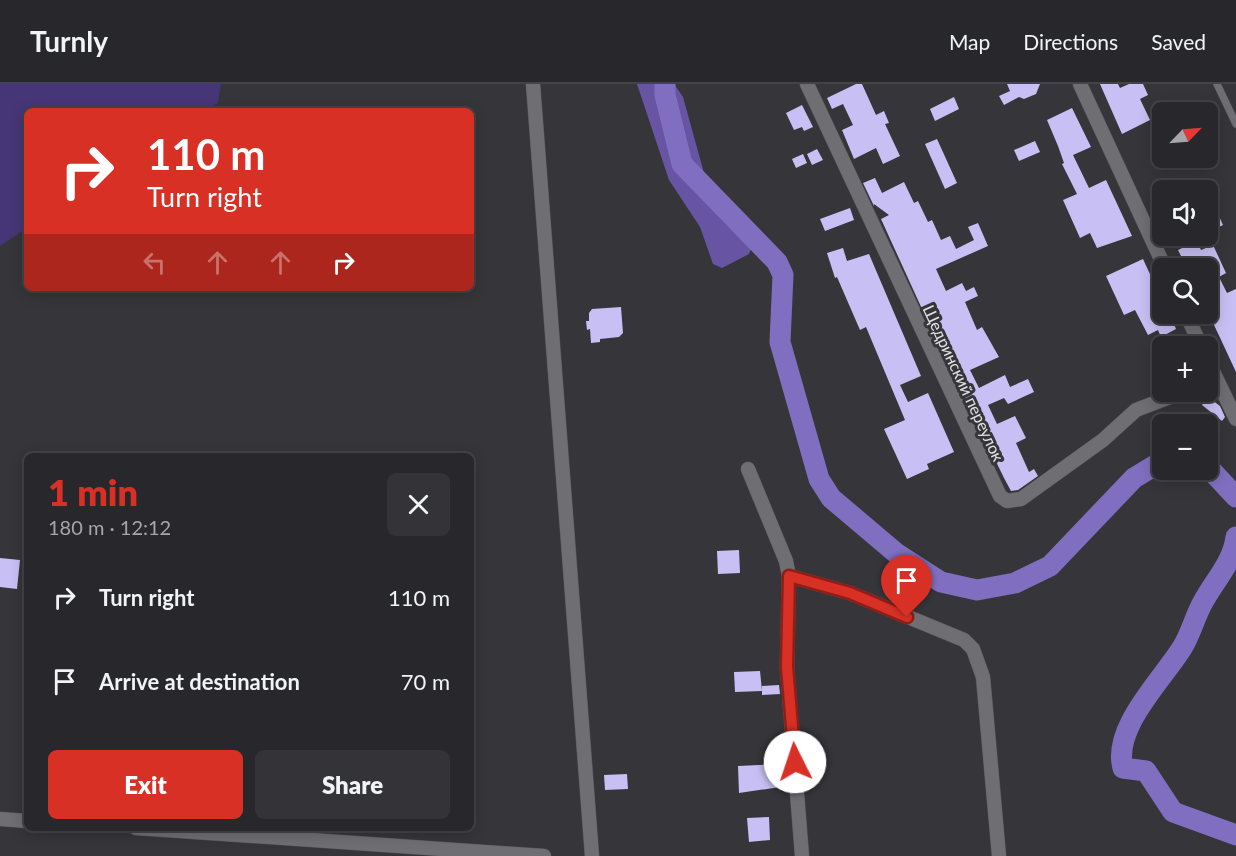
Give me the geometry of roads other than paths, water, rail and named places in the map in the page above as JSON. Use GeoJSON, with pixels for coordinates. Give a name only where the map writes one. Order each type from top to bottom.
{"type":"FeatureCollection","features":[{"type":"Feature","properties":{"kind":"street"},"geometry":{"type":"LineString","coordinates":[[533,84],[592,856]]}},
{"type":"Feature","properties":{"kind":"street","name":"Щедринский переулок"},"geometry":{"type":"LineString","coordinates":[[807,84],[1000,496],[1007,501],[1021,498],[1103,440],[1136,410],[1157,402]]}},
{"type":"Feature","properties":{"kind":"street"},"geometry":{"type":"LineString","coordinates":[[1080,84],[1160,258]]}},
{"type":"Feature","properties":{"kind":"street"},"geometry":{"type":"LineString","coordinates":[[1218,390],[1236,419]]}},
{"type":"Feature","properties":{"kind":"street"},"geometry":{"type":"LineString","coordinates":[[748,469],[786,561],[789,576],[787,667],[802,856]]}},
{"type":"Feature","properties":{"kind":"street"},"geometry":{"type":"LineString","coordinates":[[789,576],[850,593],[964,640],[973,648],[983,677],[999,856]]}},
{"type":"Feature","properties":{"kind":"street"},"geometry":{"type":"LineString","coordinates":[[0,819],[24,820]]}},
{"type":"Feature","properties":{"kind":"street"},"geometry":{"type":"LineString","coordinates":[[180,831],[544,856]]}},
{"type":"Feature","properties":{"kind":"lane"},"geometry":{"type":"LineString","coordinates":[[1217,84],[1236,124]]}},
{"type":"Feature","properties":{"kind":"waterway"},"geometry":{"type":"LineString","coordinates":[[665,84],[665,95],[682,164],[777,262],[783,275],[780,342],[819,479],[831,498],[896,553],[941,582],[977,590],[1015,583],[1050,566],[1134,478],[1152,467]]}},
{"type":"Feature","properties":{"kind":"waterway"},"geometry":{"type":"LineString","coordinates":[[1218,478],[1236,497]]}},
{"type":"Feature","properties":{"kind":"waterway"},"geometry":{"type":"LineString","coordinates":[[1236,537],[1231,555],[1203,602],[1185,643],[1132,721],[1125,737],[1122,753],[1123,768],[1146,771],[1173,812],[1236,835]]}}]}
